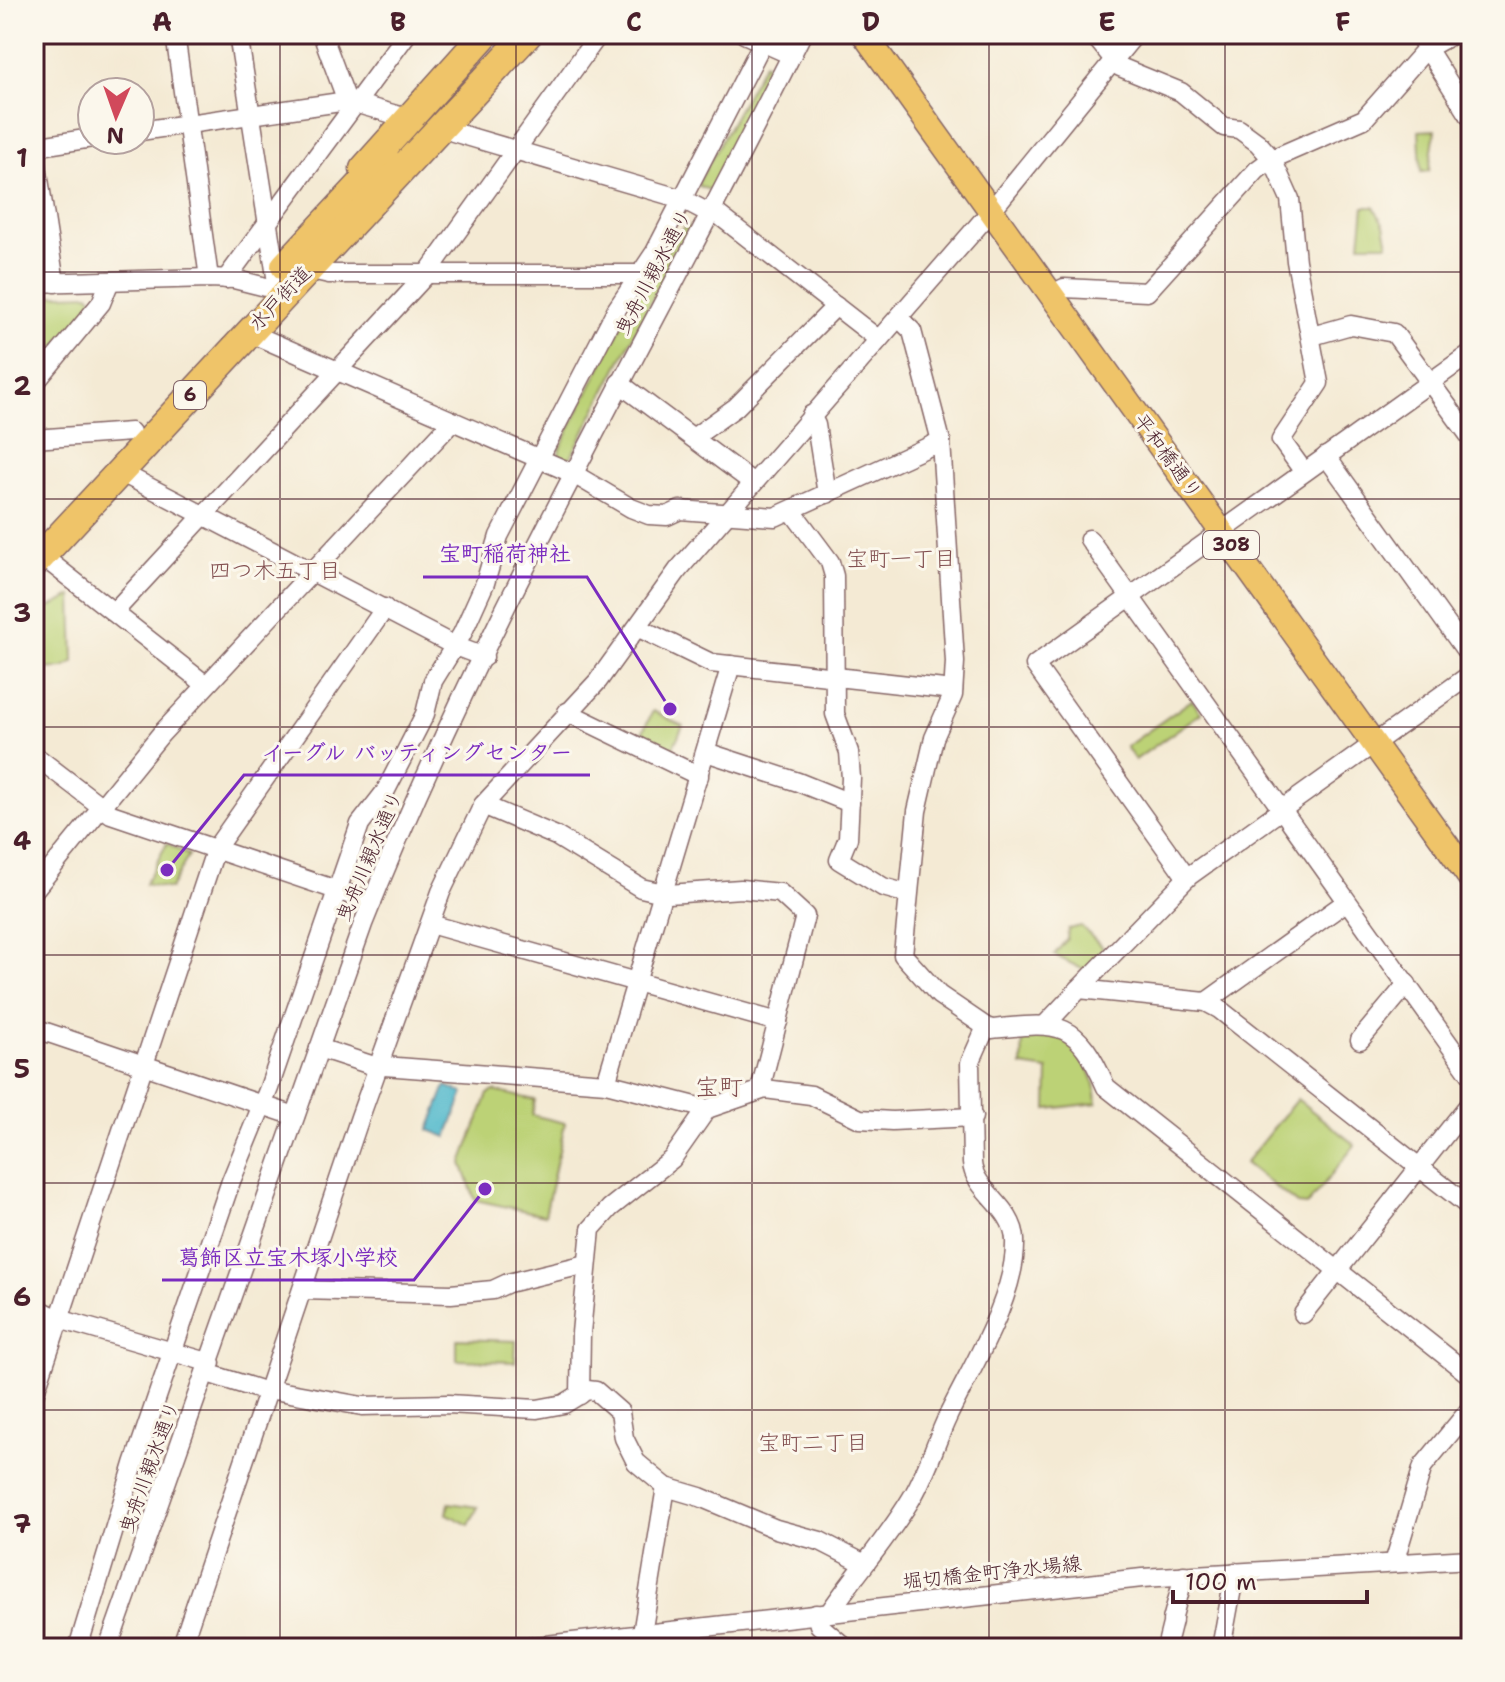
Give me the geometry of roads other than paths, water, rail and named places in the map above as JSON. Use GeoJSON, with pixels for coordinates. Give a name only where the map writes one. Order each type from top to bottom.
{"type":"FeatureCollection","features":[{"type":"Feature","properties":{"kind":"highway"},"geometry":{"type":"LineString","coordinates":[[339,221],[393,191],[485,34]]}},
{"type":"Feature","properties":{"kind":"highway"},"geometry":{"type":"LineString","coordinates":[[429,126],[505,34]]}},
{"type":"Feature","properties":{"kind":"highway"},"geometry":{"type":"LineString","coordinates":[[339,221],[429,126],[528,34]]}},
{"type":"Feature","properties":{"kind":"highway"},"geometry":{"type":"LineString","coordinates":[[429,126],[544,34]]}},
{"type":"Feature","properties":{"kind":"highway","name":"水戸街道"},"geometry":{"type":"LineString","coordinates":[[131,448],[307,269],[339,221]]}},
{"type":"Feature","properties":{"kind":"highway","name":"水戸街道"},"geometry":{"type":"LineString","coordinates":[[37,553],[131,448],[271,282],[339,221]]}},
{"type":"Feature","properties":{"kind":"main road","name":"平和橋通り"},"geometry":{"type":"LineString","coordinates":[[864,34],[1471,879]]}},
{"type":"Feature","properties":{"kind":"street"},"geometry":{"type":"LineString","coordinates":[[175,34],[187,124],[218,279]]}},
{"type":"Feature","properties":{"kind":"street"},"geometry":{"type":"LineString","coordinates":[[34,283],[218,279],[271,282],[266,226],[238,34]]}},
{"type":"Feature","properties":{"kind":"street"},"geometry":{"type":"LineString","coordinates":[[322,34],[351,102]]}},
{"type":"Feature","properties":{"kind":"street"},"geometry":{"type":"LineString","coordinates":[[218,279],[266,226],[351,102],[407,34]]}},
{"type":"Feature","properties":{"kind":"street"},"geometry":{"type":"LineString","coordinates":[[114,612],[426,275],[599,34]]}},
{"type":"Feature","properties":{"kind":"street"},"geometry":{"type":"LineString","coordinates":[[744,34],[765,37],[791,55]]}},
{"type":"Feature","properties":{"kind":"street","name":"曳舟川親水通り"},"geometry":{"type":"LineString","coordinates":[[108,1648],[372,902],[422,786],[572,473],[802,34]]}},
{"type":"Feature","properties":{"kind":"street"},"geometry":{"type":"LineString","coordinates":[[1093,34],[1113,61],[1181,92],[1224,127],[1239,129],[1249,136],[1272,159],[1290,199],[1296,261],[1319,383],[1281,440],[1304,472]]}},
{"type":"Feature","properties":{"kind":"street"},"geometry":{"type":"LineString","coordinates":[[181,1648],[379,1065],[453,861],[486,800],[598,681],[678,570],[991,211],[1135,34]]}},
{"type":"Feature","properties":{"kind":"street"},"geometry":{"type":"LineString","coordinates":[[1051,295],[1064,288],[1147,292],[1272,159],[1364,119],[1422,42],[1453,34]]}},
{"type":"Feature","properties":{"kind":"street"},"geometry":{"type":"LineString","coordinates":[[78,1648],[134,1464],[173,1350],[360,824],[385,792],[425,714],[433,681],[455,646],[485,583],[499,536],[616,310],[655,252],[765,37]]}},
{"type":"Feature","properties":{"kind":"street"},"geometry":{"type":"LineString","coordinates":[[1422,42],[1471,118]]}},
{"type":"Feature","properties":{"kind":"street"},"geometry":{"type":"LineString","coordinates":[[156,129],[351,102],[682,199],[710,211],[878,339]]}},
{"type":"Feature","properties":{"kind":"street"},"geometry":{"type":"LineString","coordinates":[[55,283],[34,147],[76,140]]}},
{"type":"Feature","properties":{"kind":"street"},"geometry":{"type":"LineString","coordinates":[[307,269],[322,274],[640,274]]}},
{"type":"Feature","properties":{"kind":"street"},"geometry":{"type":"LineString","coordinates":[[34,384],[101,303],[110,281]]}},
{"type":"Feature","properties":{"kind":"street"},"geometry":{"type":"LineString","coordinates":[[693,438],[736,407],[836,306]]}},
{"type":"Feature","properties":{"kind":"street"},"geometry":{"type":"LineString","coordinates":[[899,318],[912,331],[941,441],[955,662],[953,690],[934,738],[917,811],[903,955],[939,995],[986,1027],[1047,1023],[1069,1034],[1091,1053],[1106,1087],[1471,1376]]}},
{"type":"Feature","properties":{"kind":"street"},"geometry":{"type":"LineString","coordinates":[[1312,336],[1351,325],[1394,333],[1471,438]]}},
{"type":"Feature","properties":{"kind":"street"},"geometry":{"type":"LineString","coordinates":[[248,332],[540,462],[572,473],[649,515],[667,516],[680,510],[775,517],[941,441]]}},
{"type":"Feature","properties":{"kind":"street"},"geometry":{"type":"LineString","coordinates":[[1187,878],[1035,665],[1471,353]]}},
{"type":"Feature","properties":{"kind":"street"},"geometry":{"type":"LineString","coordinates":[[619,383],[752,482]]}},
{"type":"Feature","properties":{"kind":"street"},"geometry":{"type":"LineString","coordinates":[[811,415],[816,425],[827,494]]}},
{"type":"Feature","properties":{"kind":"street"},"geometry":{"type":"LineString","coordinates":[[34,890],[206,685],[452,422]]}},
{"type":"Feature","properties":{"kind":"street"},"geometry":{"type":"LineString","coordinates":[[34,439],[131,448],[205,515],[455,646],[484,657]]}},
{"type":"Feature","properties":{"kind":"street"},"geometry":{"type":"LineString","coordinates":[[1326,456],[1471,658]]}},
{"type":"Feature","properties":{"kind":"street"},"geometry":{"type":"LineString","coordinates":[[792,511],[830,562],[834,576],[835,714],[849,752],[850,803],[848,838],[839,860],[883,887],[908,894]]}},
{"type":"Feature","properties":{"kind":"street"},"geometry":{"type":"LineString","coordinates":[[1089,539],[1471,1075]]}},
{"type":"Feature","properties":{"kind":"street"},"geometry":{"type":"LineString","coordinates":[[37,553],[206,685]]}},
{"type":"Feature","properties":{"kind":"street"},"geometry":{"type":"LineString","coordinates":[[34,1395],[216,848],[385,608]]}},
{"type":"Feature","properties":{"kind":"street"},"geometry":{"type":"LineString","coordinates":[[639,628],[711,663],[953,690]]}},
{"type":"Feature","properties":{"kind":"street"},"geometry":{"type":"LineString","coordinates":[[606,1083],[731,665]]}},
{"type":"Feature","properties":{"kind":"street"},"geometry":{"type":"LineString","coordinates":[[1047,1023],[1187,878],[1471,674]]}},
{"type":"Feature","properties":{"kind":"street"},"geometry":{"type":"LineString","coordinates":[[567,712],[699,776]]}},
{"type":"Feature","properties":{"kind":"street"},"geometry":{"type":"LineString","coordinates":[[706,752],[798,782],[850,803]]}},
{"type":"Feature","properties":{"kind":"street"},"geometry":{"type":"LineString","coordinates":[[34,755],[100,808],[372,902]]}},
{"type":"Feature","properties":{"kind":"street"},"geometry":{"type":"LineString","coordinates":[[486,800],[558,825],[610,854],[632,872],[664,888],[706,894],[741,889],[780,893],[802,911],[805,916],[760,1090]]}},
{"type":"Feature","properties":{"kind":"street"},"geometry":{"type":"LineString","coordinates":[[1206,1002],[1346,902]]}},
{"type":"Feature","properties":{"kind":"street"},"geometry":{"type":"LineString","coordinates":[[430,924],[778,1022]]}},
{"type":"Feature","properties":{"kind":"street"},"geometry":{"type":"LineString","coordinates":[[1360,1040],[1407,984]]}},
{"type":"Feature","properties":{"kind":"street"},"geometry":{"type":"LineString","coordinates":[[1079,989],[1206,1002],[1219,1009],[1471,1208]]}},
{"type":"Feature","properties":{"kind":"street"},"geometry":{"type":"LineString","coordinates":[[846,1648],[819,1625],[822,1613],[914,1493],[948,1417],[980,1360],[1008,1281],[1015,1240],[1000,1203],[973,1172],[970,1063],[986,1027]]}},
{"type":"Feature","properties":{"kind":"street"},"geometry":{"type":"LineString","coordinates":[[34,1028],[295,1116]]}},
{"type":"Feature","properties":{"kind":"street"},"geometry":{"type":"LineString","coordinates":[[319,1048],[379,1065],[606,1083],[707,1109],[760,1090],[811,1095],[860,1119],[892,1121],[973,1117]]}},
{"type":"Feature","properties":{"kind":"street"},"geometry":{"type":"LineString","coordinates":[[1303,1314],[1471,1102]]}},
{"type":"Feature","properties":{"kind":"street"},"geometry":{"type":"LineString","coordinates":[[580,1395],[591,1229],[610,1208],[672,1159],[707,1109]]}},
{"type":"Feature","properties":{"kind":"street"},"geometry":{"type":"LineString","coordinates":[[302,1290],[451,1294],[493,1290],[508,1283],[587,1264]]}},
{"type":"Feature","properties":{"kind":"street"},"geometry":{"type":"LineString","coordinates":[[34,1307],[59,1319],[173,1350],[209,1368],[267,1390],[362,1406],[463,1404],[537,1409],[564,1404],[596,1391],[616,1405],[628,1450],[646,1473],[666,1487],[700,1497],[776,1529],[820,1541],[863,1563]]}},
{"type":"Feature","properties":{"kind":"street"},"geometry":{"type":"LineString","coordinates":[[1394,1563],[1423,1466],[1471,1408]]}},
{"type":"Feature","properties":{"kind":"street"},"geometry":{"type":"LineString","coordinates":[[642,1634],[666,1487]]}},
{"type":"Feature","properties":{"kind":"street","name":"堀切橋金町浄水場線"},"geometry":{"type":"LineString","coordinates":[[519,1648],[1184,1575],[1471,1559]]}},
{"type":"Feature","properties":{"kind":"street"},"geometry":{"type":"LineString","coordinates":[[1221,1648],[1235,1572]]}},
{"type":"Feature","properties":{"kind":"street"},"geometry":{"type":"LineString","coordinates":[[1166,1648],[1184,1575]]}},
{"type":"Feature","properties":{"kind":"water"},"geometry":{"type":"Polygon","coordinates":[[[446,1086],[464,1093],[447,1137],[429,1130],[446,1086]]]}},
{"type":"Feature","properties":{"kind":"place","name":"宝町稲荷神社"},"geometry":{"type":"Point","coordinates":[670,709]}},
{"type":"Feature","properties":{"kind":"place","name":"イーグル バッティングセンター"},"geometry":{"type":"Point","coordinates":[167,870]}},
{"type":"Feature","properties":{"kind":"place","name":"葛飾区立宝木塚小学校"},"geometry":{"type":"Point","coordinates":[485,1189]}},
{"type":"Feature","properties":{"kind":"district","name":"宝町一丁目"},"geometry":{"type":"Point","coordinates":[901,558]}},
{"type":"Feature","properties":{"kind":"district","name":"四つ木五丁目"},"geometry":{"type":"Point","coordinates":[275,570]}},
{"type":"Feature","properties":{"kind":"district","name":"宝町"},"geometry":{"type":"Point","coordinates":[719,1087]}},
{"type":"Feature","properties":{"kind":"district","name":"宝町二丁目"},"geometry":{"type":"Point","coordinates":[813,1442]}}]}
